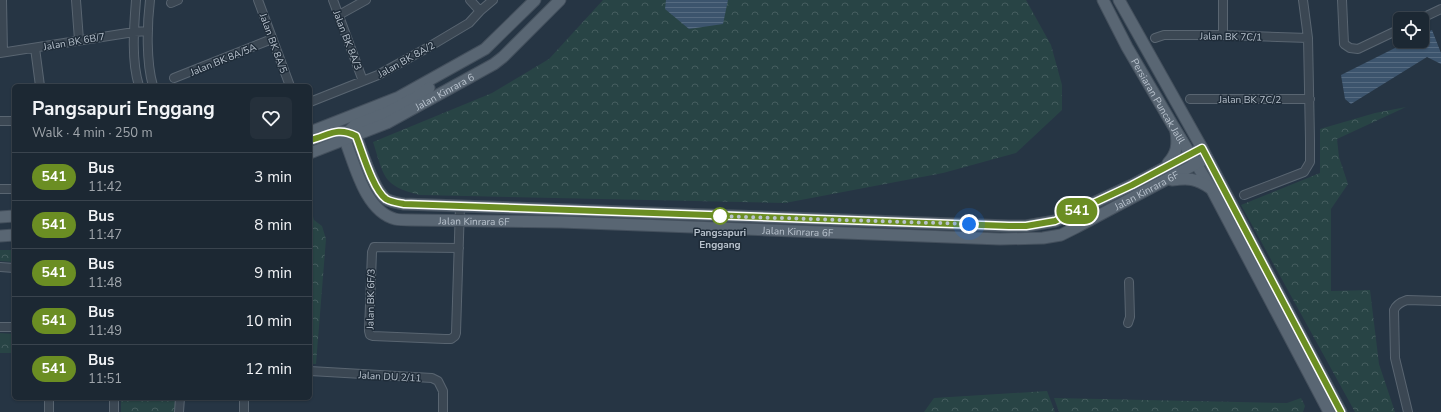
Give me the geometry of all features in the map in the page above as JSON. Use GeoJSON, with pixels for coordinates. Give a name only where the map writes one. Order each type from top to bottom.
{"type":"FeatureCollection","features":[{"type":"Feature","properties":{"kind":"main road","name":"Jalan Kinrara 6"},"geometry":{"type":"LineString","coordinates":[[312,131],[399,97],[485,49],[535,0]]}},
{"type":"Feature","properties":{"kind":"main road","name":"Jalan Kinrara 6"},"geometry":{"type":"LineString","coordinates":[[312,152],[350,136],[387,123],[494,64],[503,57],[560,0]]}},
{"type":"Feature","properties":{"kind":"main road","name":"Persiaran Puncak Jalil"},"geometry":{"type":"LineString","coordinates":[[1103,0],[1127,47],[1212,190],[1331,410]]}},
{"type":"Feature","properties":{"kind":"main road","name":"Persiaran Puncak Jalil"},"geometry":{"type":"LineString","coordinates":[[1122,3],[1202,148],[1331,410]]}},
{"type":"Feature","properties":{"kind":"main road"},"geometry":{"type":"LineString","coordinates":[[312,139],[340,131],[350,136],[356,125],[388,112],[418,96],[432,85],[437,76]]}},
{"type":"Feature","properties":{"kind":"main road"},"geometry":{"type":"LineString","coordinates":[[330,145],[338,146],[359,158],[367,138],[376,128]]}},
{"type":"Feature","properties":{"kind":"main road"},"geometry":{"type":"LineString","coordinates":[[1163,168],[1174,157],[1176,151],[1178,144],[1175,130]]}},
{"type":"Feature","properties":{"kind":"main road","name":"Jalan Kinrara 6F"},"geometry":{"type":"LineString","coordinates":[[350,136],[359,158],[380,194],[393,202],[404,204],[810,220],[1026,226],[1055,221],[1132,185],[1202,148]]}},
{"type":"Feature","properties":{"kind":"main road","name":"Jalan Kinrara 6F"},"geometry":{"type":"LineString","coordinates":[[359,158],[367,196],[383,213],[395,219],[561,222],[1014,239],[1043,238],[1061,235],[1207,158]]}},
{"type":"Feature","properties":{"kind":"main road"},"geometry":{"type":"LineString","coordinates":[[1167,180],[1185,178],[1195,180],[1212,190]]}},
{"type":"Feature","properties":{"kind":"main road"},"geometry":{"type":"LineString","coordinates":[[636,212],[636,225]]}},
{"type":"Feature","properties":{"kind":"main road"},"geometry":{"type":"LineString","coordinates":[[0,217],[12,216]]}},
{"type":"Feature","properties":{"kind":"main road"},"geometry":{"type":"LineString","coordinates":[[934,223],[934,236]]}},
{"type":"Feature","properties":{"kind":"main road"},"geometry":{"type":"LineString","coordinates":[[0,236],[12,235]]}},
{"type":"Feature","properties":{"kind":"street"},"geometry":{"type":"LineString","coordinates":[[2,0],[2,52]]}},
{"type":"Feature","properties":{"kind":"street"},"geometry":{"type":"LineString","coordinates":[[76,0],[79,40]]}},
{"type":"Feature","properties":{"kind":"street"},"geometry":{"type":"LineString","coordinates":[[136,0],[134,32],[138,84]]}},
{"type":"Feature","properties":{"kind":"street"},"geometry":{"type":"LineString","coordinates":[[150,0],[148,32],[153,84]]}},
{"type":"Feature","properties":{"kind":"street","name":"Jalan BK 8A/5"},"geometry":{"type":"LineString","coordinates":[[258,0],[289,84]]}},
{"type":"Feature","properties":{"kind":"street","name":"Jalan BK 8A/3"},"geometry":{"type":"LineString","coordinates":[[334,0],[364,81]]}},
{"type":"Feature","properties":{"kind":"street"},"geometry":{"type":"LineString","coordinates":[[339,15],[366,0]]}},
{"type":"Feature","properties":{"kind":"street"},"geometry":{"type":"LineString","coordinates":[[470,0],[480,11]]}},
{"type":"Feature","properties":{"kind":"street","name":"Jalan BK 8A/2"},"geometry":{"type":"LineString","coordinates":[[312,101],[378,75],[469,23],[480,11],[494,0]]}},
{"type":"Feature","properties":{"kind":"street"},"geometry":{"type":"LineString","coordinates":[[1223,0],[1224,35]]}},
{"type":"Feature","properties":{"kind":"street"},"geometry":{"type":"LineString","coordinates":[[1244,195],[1304,172],[1308,168],[1310,162],[1308,38],[1303,0]]}},
{"type":"Feature","properties":{"kind":"street"},"geometry":{"type":"LineString","coordinates":[[1342,0],[1344,44],[1350,48],[1358,49],[1393,32]]}},
{"type":"Feature","properties":{"kind":"street"},"geometry":{"type":"LineString","coordinates":[[1429,15],[1441,9]]}},
{"type":"Feature","properties":{"kind":"street","name":"Jalan BK 6B/7"},"geometry":{"type":"LineString","coordinates":[[2,52],[134,32],[148,32]]}},
{"type":"Feature","properties":{"kind":"street","name":"Jalan BK 7C/1"},"geometry":{"type":"LineString","coordinates":[[1155,38],[1164,35],[1224,35],[1308,38]]}},
{"type":"Feature","properties":{"kind":"street","name":"Jalan BK 8A/5A"},"geometry":{"type":"LineString","coordinates":[[174,78],[272,40]]}},
{"type":"Feature","properties":{"kind":"street"},"geometry":{"type":"LineString","coordinates":[[35,48],[40,84]]}},
{"type":"Feature","properties":{"kind":"street","name":"Jalan BK 7C/2"},"geometry":{"type":"LineString","coordinates":[[1190,99],[1310,99]]}},
{"type":"Feature","properties":{"kind":"street"},"geometry":{"type":"LineString","coordinates":[[0,121],[12,121]]}},
{"type":"Feature","properties":{"kind":"street"},"geometry":{"type":"LineString","coordinates":[[0,190],[12,189]]}},
{"type":"Feature","properties":{"kind":"street","name":"Jalan BK 6F/3"},"geometry":{"type":"LineString","coordinates":[[460,206],[460,248],[455,336],[451,339],[445,339],[370,335],[368,331],[372,252],[374,247],[460,248]]}},
{"type":"Feature","properties":{"kind":"street"},"geometry":{"type":"LineString","coordinates":[[810,220],[810,232]]}},
{"type":"Feature","properties":{"kind":"street"},"geometry":{"type":"LineString","coordinates":[[0,267],[12,268]]}},
{"type":"Feature","properties":{"kind":"street"},"geometry":{"type":"LineString","coordinates":[[1128,323],[1130,317],[1129,282]]}},
{"type":"Feature","properties":{"kind":"street"},"geometry":{"type":"LineString","coordinates":[[1408,412],[1395,358],[1394,310],[1395,307],[1406,300],[1441,301]]}},
{"type":"Feature","properties":{"kind":"street"},"geometry":{"type":"LineString","coordinates":[[0,327],[12,327]]}},
{"type":"Feature","properties":{"kind":"street","name":"Jalan DU 2/11"},"geometry":{"type":"LineString","coordinates":[[312,371],[432,378],[438,381],[443,391],[443,412]]}},
{"type":"Feature","properties":{"kind":"street"},"geometry":{"type":"LineString","coordinates":[[48,412],[49,400]]}},
{"type":"Feature","properties":{"kind":"street"},"geometry":{"type":"LineString","coordinates":[[114,400],[114,412]]}},
{"type":"Feature","properties":{"kind":"street"},"geometry":{"type":"LineString","coordinates":[[179,412],[180,400]]}},
{"type":"Feature","properties":{"kind":"street"},"geometry":{"type":"LineString","coordinates":[[244,400],[244,412]]}},
{"type":"Feature","properties":{"kind":"green space"},"geometry":{"type":"Polygon","coordinates":[[[603,0],[1026,0],[1051,45],[1062,85],[1062,110],[1016,153],[943,173],[785,203],[420,195],[398,188],[386,178],[373,142],[492,93],[549,59],[603,0]]]}},
{"type":"Feature","properties":{"kind":"green space"},"geometry":{"type":"Polygon","coordinates":[[[1406,107],[1337,139],[1339,157],[1348,184],[1331,209],[1331,291],[1370,290],[1379,364],[1395,412],[1355,412],[1241,205],[1320,173],[1320,129],[1375,113],[1406,107]]]}},
{"type":"Feature","properties":{"kind":"green space"},"geometry":{"type":"Polygon","coordinates":[[[312,212],[314,220],[322,226],[326,239],[316,364],[312,364],[312,212]]]}},
{"type":"Feature","properties":{"kind":"green space"},"geometry":{"type":"Polygon","coordinates":[[[0,250],[12,250],[12,262],[0,261],[0,250]]]}},
{"type":"Feature","properties":{"kind":"green space"},"geometry":{"type":"Polygon","coordinates":[[[0,333],[12,334],[12,353],[0,353],[0,333]]]}},
{"type":"Feature","properties":{"kind":"green space"},"geometry":{"type":"Polygon","coordinates":[[[1047,391],[1055,412],[924,412],[934,398],[1047,391]]]}},
{"type":"Feature","properties":{"kind":"green space"},"geometry":{"type":"Polygon","coordinates":[[[1054,398],[1287,403],[1301,398],[1305,406],[1303,412],[1059,412],[1054,398]]]}},
{"type":"Feature","properties":{"kind":"green space"},"geometry":{"type":"Polygon","coordinates":[[[121,400],[175,400],[175,412],[121,412],[121,400]]]}},
{"type":"Feature","properties":{"kind":"water"},"geometry":{"type":"Polygon","coordinates":[[[666,0],[728,0],[723,24],[689,29],[665,9],[666,0]]]}},
{"type":"Feature","properties":{"kind":"water"},"geometry":{"type":"Polygon","coordinates":[[[1432,30],[1441,53],[1441,64],[1427,57],[1351,104],[1345,99],[1341,75],[1395,48],[1429,48],[1429,31],[1432,30]]]}},
{"type":"Feature","properties":{"kind":"bus line","name":"541"},"geometry":{"type":"LineString","coordinates":[[312,140],[340,131],[348,132],[356,136],[380,194],[393,202],[404,204],[810,220],[1009,226],[1026,226],[1055,221],[1132,185],[1148,175],[1202,148],[1341,412]]}},
{"type":"Feature","properties":{"kind":"place","name":"Pangsapuri Enggang"},"geometry":{"type":"Point","coordinates":[720,216]}},
{"type":"Feature","properties":{"kind":"route"},"geometry":{"type":"LineString","coordinates":[[720,216],[715,216],[969,224]]}}]}
